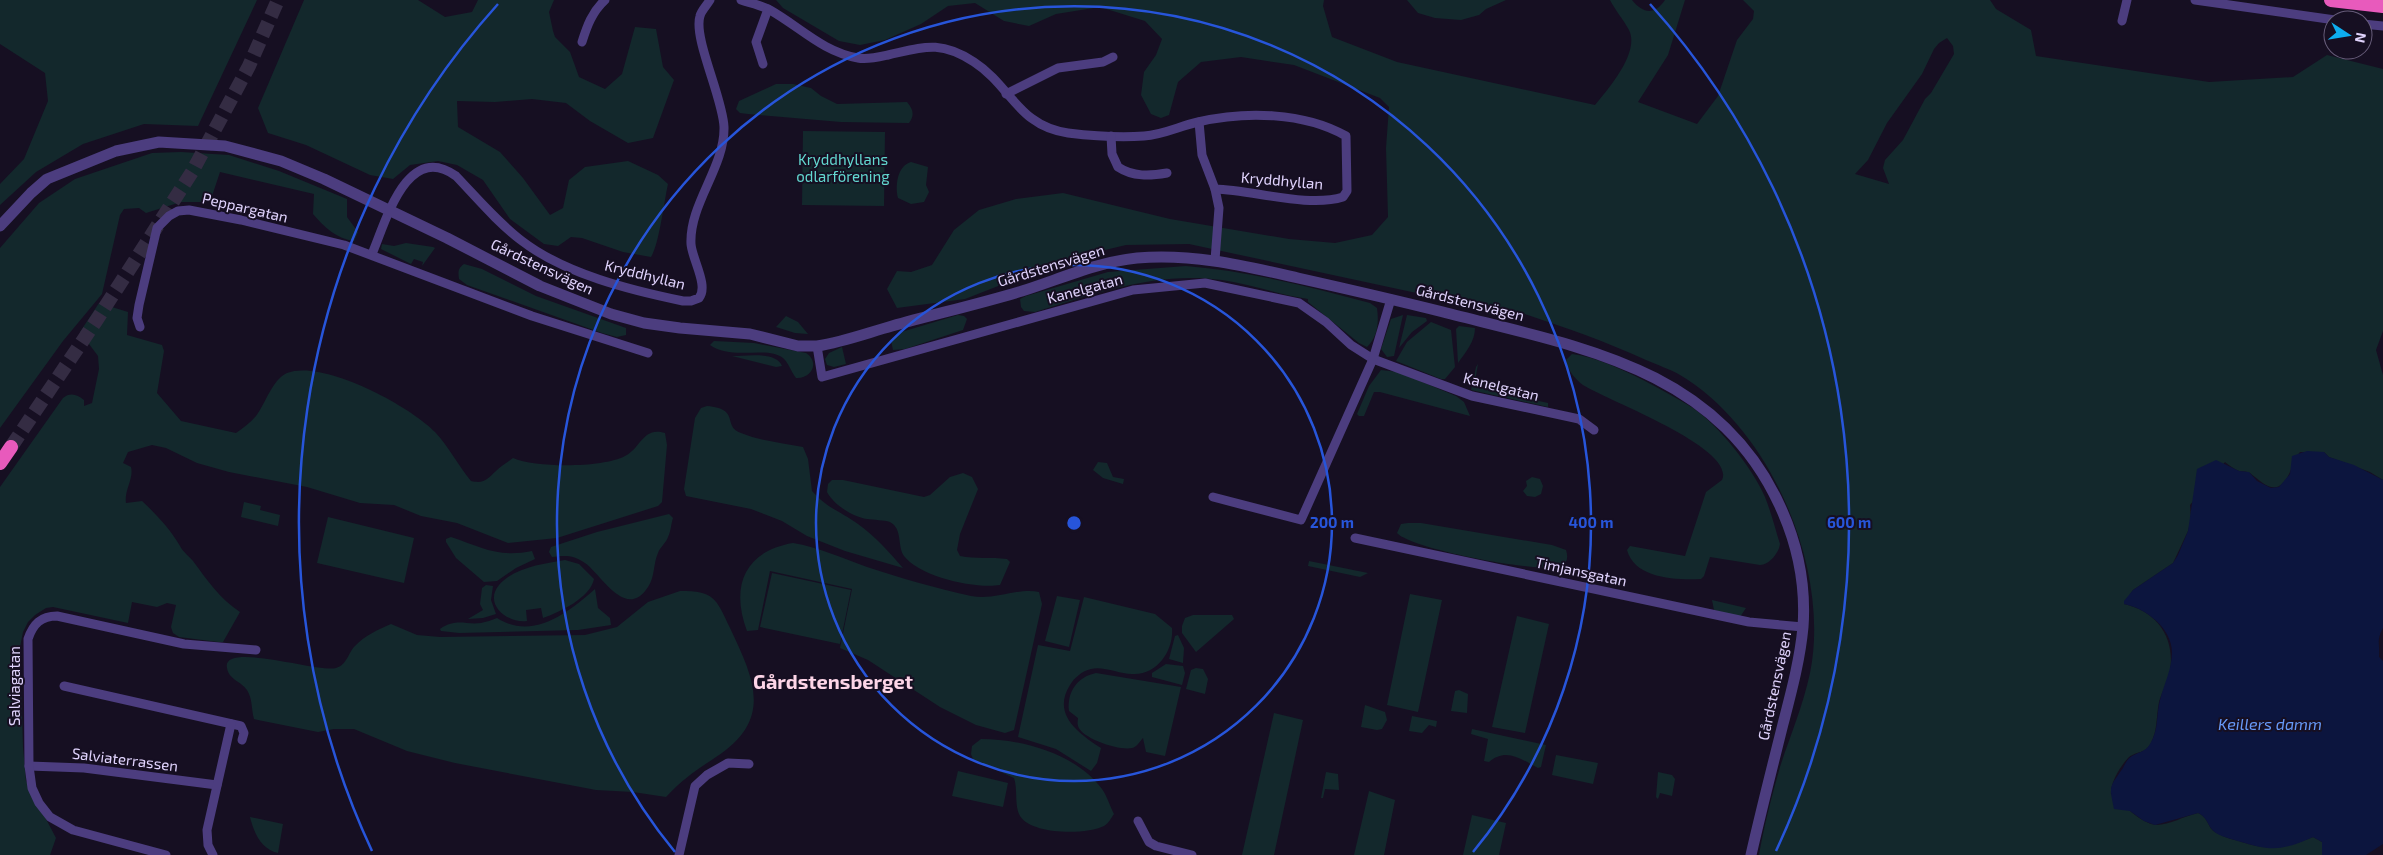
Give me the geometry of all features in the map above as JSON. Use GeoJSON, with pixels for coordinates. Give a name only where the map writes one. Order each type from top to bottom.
{"type":"FeatureCollection","features":[{"type":"Feature","properties":{"kind":"highway"},"geometry":{"type":"LineString","coordinates":[[2331,0],[2383,6]]}},
{"type":"Feature","properties":{"kind":"highway"},"geometry":{"type":"LineString","coordinates":[[0,463],[11,447]]}},
{"type":"Feature","properties":{"kind":"street"},"geometry":{"type":"LineString","coordinates":[[582,42],[587,24],[598,6],[605,0]]}},
{"type":"Feature","properties":{"kind":"street","name":"Kryddhyllan"},"geometry":{"type":"LineString","coordinates":[[390,211],[405,182],[412,175],[421,169],[442,168],[456,176],[509,230],[538,251],[577,270],[620,286],[683,300],[691,301],[699,298],[704,287],[693,254],[692,226],[723,143],[724,128],[723,115],[713,77],[699,35],[700,16],[710,0]]}},
{"type":"Feature","properties":{"kind":"street","name":"Kryddhyllan"},"geometry":{"type":"LineString","coordinates":[[741,0],[768,8],[817,43],[840,55],[861,59],[924,46],[939,47],[955,52],[975,63],[1019,109],[1034,121],[1052,130],[1111,136],[1144,136],[1227,116],[1283,117],[1302,120],[1346,136],[1347,191],[1343,197],[1317,200],[1215,189]]}},
{"type":"Feature","properties":{"kind":"street"},"geometry":{"type":"LineString","coordinates":[[2122,22],[2127,0]]}},
{"type":"Feature","properties":{"kind":"street"},"geometry":{"type":"LineString","coordinates":[[2195,0],[2323,18]]}},
{"type":"Feature","properties":{"kind":"street"},"geometry":{"type":"LineString","coordinates":[[763,64],[756,42],[768,8]]}},
{"type":"Feature","properties":{"kind":"street"},"geometry":{"type":"LineString","coordinates":[[1006,94],[1058,68],[1103,62],[1113,57]]}},
{"type":"Feature","properties":{"kind":"street"},"geometry":{"type":"LineString","coordinates":[[1199,122],[1202,155],[1215,189],[1219,215],[1216,260]]}},
{"type":"Feature","properties":{"kind":"street"},"geometry":{"type":"LineString","coordinates":[[1111,136],[1112,154],[1118,167],[1134,174],[1155,176],[1167,173]]}},
{"type":"Feature","properties":{"kind":"street","name":"Gårdstensvägen"},"geometry":{"type":"LineString","coordinates":[[0,226],[31,192],[47,179],[116,151],[159,142],[225,146],[256,153],[315,176],[540,286],[611,314],[644,323],[750,334],[798,346],[817,346],[998,298],[1110,262],[1139,258],[1172,257],[1216,260],[1391,299],[1587,348],[1672,387],[1709,412],[1748,451],[1761,469],[1781,507],[1799,562],[1803,592],[1803,627],[1796,671],[1751,855]]}},
{"type":"Feature","properties":{"kind":"street","name":"Peppargatan"},"geometry":{"type":"LineString","coordinates":[[140,327],[138,318],[139,305],[157,228],[162,221],[178,211],[189,210],[232,218],[372,254],[532,316],[648,353]]}},
{"type":"Feature","properties":{"kind":"street"},"geometry":{"type":"LineString","coordinates":[[372,254],[390,211]]}},
{"type":"Feature","properties":{"kind":"street","name":"Kanelgatan"},"geometry":{"type":"LineString","coordinates":[[817,346],[822,377],[1133,290],[1205,283],[1299,303],[1326,322],[1351,345],[1374,359],[1472,396],[1579,419],[1594,430]]}},
{"type":"Feature","properties":{"kind":"street"},"geometry":{"type":"LineString","coordinates":[[1213,498],[1301,520],[1374,359],[1391,299]]}},
{"type":"Feature","properties":{"kind":"street","name":"Timjansgatan"},"geometry":{"type":"LineString","coordinates":[[1355,538],[1749,622],[1803,627]]}},
{"type":"Feature","properties":{"kind":"street","name":"Salviagatan"},"geometry":{"type":"LineString","coordinates":[[166,855],[73,830],[58,822],[44,810],[35,795],[29,766],[28,639],[32,627],[46,616],[77,620],[184,644],[256,650]]}},
{"type":"Feature","properties":{"kind":"street"},"geometry":{"type":"LineString","coordinates":[[64,686],[241,726],[244,733],[242,740]]}},
{"type":"Feature","properties":{"kind":"street"},"geometry":{"type":"LineString","coordinates":[[213,855],[208,845],[207,830],[231,724]]}},
{"type":"Feature","properties":{"kind":"street"},"geometry":{"type":"LineString","coordinates":[[679,855],[695,786],[707,775],[728,763],[749,764]]}},
{"type":"Feature","properties":{"kind":"street","name":"Salviaterrassen"},"geometry":{"type":"LineString","coordinates":[[29,766],[84,768],[217,785]]}},
{"type":"Feature","properties":{"kind":"street"},"geometry":{"type":"LineString","coordinates":[[1138,821],[1149,842],[1156,846],[1192,855]]}},
{"type":"Feature","properties":{"kind":"green space"},"geometry":{"type":"Polygon","coordinates":[[[0,0],[257,0],[198,126],[144,124],[83,144],[36,172],[0,205],[0,184],[24,159],[48,101],[45,73],[0,44],[0,0]]]}},
{"type":"Feature","properties":{"kind":"green space"},"geometry":{"type":"Polygon","coordinates":[[[304,0],[418,0],[445,17],[472,12],[478,0],[554,0],[549,12],[555,37],[570,52],[579,77],[605,89],[622,74],[635,27],[656,29],[663,67],[674,80],[653,138],[628,143],[590,121],[566,103],[532,99],[495,102],[457,101],[458,127],[500,152],[523,178],[550,215],[563,208],[569,180],[585,167],[628,161],[658,175],[668,184],[659,233],[651,257],[623,252],[582,238],[571,237],[558,246],[544,244],[510,219],[483,180],[457,165],[438,161],[410,165],[393,179],[370,175],[306,145],[268,133],[258,108],[304,0]]]}},
{"type":"Feature","properties":{"kind":"green space"},"geometry":{"type":"Polygon","coordinates":[[[776,0],[1324,0],[1323,6],[1332,37],[1397,62],[1595,105],[1621,69],[1630,49],[1631,39],[1629,30],[1610,0],[1632,0],[1640,8],[1649,11],[1657,8],[1665,0],[1685,0],[1668,55],[1638,102],[1697,124],[1718,96],[1737,40],[1753,19],[1754,11],[1743,0],[1990,0],[1996,9],[2031,30],[2036,56],[2209,82],[2293,77],[2323,58],[2323,60],[2347,60],[2383,69],[2383,331],[2376,350],[2383,375],[2383,480],[2370,472],[2329,457],[2324,452],[2300,452],[2283,483],[2274,487],[2265,484],[2249,472],[2239,471],[2225,462],[2190,505],[2191,518],[2188,531],[2173,563],[2133,590],[2124,604],[2137,608],[2156,621],[2168,640],[2171,663],[2168,679],[2159,702],[2156,728],[2151,743],[2144,751],[2132,755],[2126,760],[2114,780],[2111,794],[2150,824],[2166,824],[2198,813],[2204,817],[2212,830],[2230,839],[2263,847],[2279,847],[2313,837],[2322,842],[2322,855],[1759,855],[1777,778],[1810,673],[1814,633],[1811,591],[1802,548],[1787,506],[1767,466],[1742,430],[1713,399],[1680,375],[1600,340],[1522,313],[1509,311],[1518,317],[1514,319],[1488,314],[1491,309],[1189,244],[1126,245],[1067,259],[965,299],[897,308],[887,289],[897,271],[911,272],[932,265],[954,230],[979,210],[1016,199],[1063,193],[1170,219],[1289,239],[1335,243],[1372,235],[1388,217],[1386,148],[1389,107],[1380,98],[1294,65],[1241,57],[1201,62],[1178,82],[1169,115],[1161,118],[1151,114],[1141,95],[1144,72],[1156,55],[1162,39],[1145,21],[1100,7],[1056,14],[1029,26],[1004,21],[975,3],[948,6],[921,24],[885,40],[860,45],[839,41],[783,8],[776,0]],[[1947,38],[1934,49],[1922,74],[1887,123],[1868,160],[1855,174],[1889,184],[1883,168],[1885,160],[1903,140],[1925,99],[1931,93],[1954,54],[1953,46],[1947,38]]]}},
{"type":"Feature","properties":{"kind":"green space"},"geometry":{"type":"Polygon","coordinates":[[[1407,0],[1506,0],[1486,9],[1479,15],[1461,20],[1435,18],[1418,13],[1407,0]]]}},
{"type":"Feature","properties":{"kind":"green space"},"geometry":{"type":"Polygon","coordinates":[[[776,84],[793,84],[811,88],[821,96],[837,104],[907,102],[913,115],[909,123],[841,122],[748,114],[740,113],[736,109],[739,101],[776,84]]]}},
{"type":"Feature","properties":{"kind":"green space","name":"Kryddhyllans odlarförening"},"geometry":{"type":"Polygon","coordinates":[[[803,131],[885,132],[884,206],[802,205],[803,131]]]}},
{"type":"Feature","properties":{"kind":"green space"},"geometry":{"type":"Polygon","coordinates":[[[181,152],[229,155],[279,171],[347,199],[347,217],[358,232],[354,241],[342,238],[331,232],[313,214],[314,194],[220,172],[210,202],[181,202],[146,213],[139,208],[124,209],[120,215],[102,294],[63,341],[0,428],[0,248],[39,203],[75,179],[152,153],[181,152]]]}},
{"type":"Feature","properties":{"kind":"green space"},"geometry":{"type":"Polygon","coordinates":[[[911,162],[928,167],[926,185],[929,192],[924,202],[911,204],[898,198],[898,177],[906,164],[911,162]]]}},
{"type":"Feature","properties":{"kind":"green space"},"geometry":{"type":"Polygon","coordinates":[[[406,243],[435,248],[422,266],[423,262],[414,259],[411,264],[381,249],[382,244],[394,246],[406,243]]]}},
{"type":"Feature","properties":{"kind":"green space"},"geometry":{"type":"Polygon","coordinates":[[[464,264],[482,269],[536,296],[626,328],[626,335],[617,337],[602,333],[467,285],[459,279],[459,270],[464,264]]]}},
{"type":"Feature","properties":{"kind":"green space"},"geometry":{"type":"Polygon","coordinates":[[[1186,266],[1256,276],[1370,303],[1377,308],[1378,324],[1376,334],[1367,347],[1359,343],[1308,302],[1308,299],[1233,282],[1198,278],[1151,281],[1127,286],[1035,312],[1024,311],[1021,307],[1020,299],[1026,296],[1108,272],[1186,266]]]}},
{"type":"Feature","properties":{"kind":"green space"},"geometry":{"type":"Polygon","coordinates":[[[99,303],[128,312],[127,335],[162,345],[164,351],[157,393],[181,421],[236,433],[256,416],[273,386],[282,376],[287,373],[303,370],[322,373],[343,379],[387,398],[423,421],[440,438],[471,481],[480,482],[485,480],[513,458],[537,464],[553,465],[586,465],[615,460],[625,456],[647,435],[658,432],[665,433],[667,445],[662,502],[658,506],[557,538],[508,543],[457,523],[421,516],[394,505],[360,503],[307,487],[229,472],[197,463],[166,448],[152,445],[128,452],[123,463],[131,467],[132,471],[126,494],[126,503],[142,501],[148,506],[168,528],[214,589],[240,612],[223,642],[179,637],[173,633],[171,627],[176,605],[167,603],[157,607],[132,602],[128,623],[53,607],[46,608],[28,622],[23,632],[20,647],[26,781],[56,838],[50,855],[0,855],[0,487],[63,398],[74,394],[84,400],[84,406],[92,403],[99,369],[98,356],[80,332],[99,303]]]}},
{"type":"Feature","properties":{"kind":"green space"},"geometry":{"type":"Polygon","coordinates":[[[958,315],[964,316],[967,319],[963,330],[905,349],[893,350],[891,341],[898,333],[958,315]]]}},
{"type":"Feature","properties":{"kind":"green space"},"geometry":{"type":"Polygon","coordinates":[[[1403,315],[1394,356],[1387,357],[1381,349],[1391,319],[1403,315]]]}},
{"type":"Feature","properties":{"kind":"green space"},"geometry":{"type":"Polygon","coordinates":[[[1407,315],[1426,318],[1427,321],[1412,332],[1399,348],[1407,315]]]}},
{"type":"Feature","properties":{"kind":"green space"},"geometry":{"type":"Polygon","coordinates":[[[786,316],[798,322],[808,334],[795,333],[776,327],[786,316]]]}},
{"type":"Feature","properties":{"kind":"green space"},"geometry":{"type":"Polygon","coordinates":[[[1431,322],[1451,330],[1455,367],[1445,379],[1396,361],[1407,342],[1431,322]]]}},
{"type":"Feature","properties":{"kind":"green space"},"geometry":{"type":"Polygon","coordinates":[[[1459,326],[1475,328],[1475,333],[1467,351],[1458,363],[1456,329],[1459,326]]]}},
{"type":"Feature","properties":{"kind":"green space"},"geometry":{"type":"Polygon","coordinates":[[[714,341],[754,343],[806,353],[813,361],[812,369],[806,376],[796,378],[785,360],[776,354],[728,352],[710,345],[714,341]]]}},
{"type":"Feature","properties":{"kind":"green space"},"geometry":{"type":"Polygon","coordinates":[[[842,347],[846,364],[834,367],[827,365],[825,359],[829,353],[842,347]]]}},
{"type":"Feature","properties":{"kind":"green space"},"geometry":{"type":"Polygon","coordinates":[[[1572,354],[1617,368],[1675,397],[1693,408],[1724,436],[1752,473],[1765,497],[1780,544],[1773,558],[1767,563],[1760,565],[1710,557],[1704,576],[1701,579],[1658,576],[1638,567],[1631,560],[1627,550],[1630,546],[1685,556],[1706,492],[1722,480],[1721,467],[1710,454],[1690,440],[1583,385],[1568,368],[1566,360],[1572,354]]]}},
{"type":"Feature","properties":{"kind":"green space"},"geometry":{"type":"Polygon","coordinates":[[[732,356],[767,356],[779,361],[782,366],[776,367],[732,356]]]}},
{"type":"Feature","properties":{"kind":"green space"},"geometry":{"type":"Polygon","coordinates":[[[1478,364],[1474,387],[1548,403],[1548,407],[1471,390],[1478,364]]]}},
{"type":"Feature","properties":{"kind":"green space"},"geometry":{"type":"Polygon","coordinates":[[[1381,370],[1398,372],[1456,396],[1464,402],[1470,416],[1374,392],[1364,416],[1359,416],[1357,414],[1369,386],[1381,370]]]}},
{"type":"Feature","properties":{"kind":"green space"},"geometry":{"type":"Polygon","coordinates":[[[707,406],[724,411],[728,414],[735,430],[748,436],[803,447],[808,459],[812,491],[829,506],[870,534],[903,568],[845,551],[807,536],[782,521],[751,509],[686,496],[684,489],[695,418],[701,408],[707,406]]]}},
{"type":"Feature","properties":{"kind":"green space"},"geometry":{"type":"Polygon","coordinates":[[[1098,462],[1107,463],[1113,477],[1124,479],[1123,484],[1103,478],[1093,470],[1098,462]]]}},
{"type":"Feature","properties":{"kind":"green space"},"geometry":{"type":"Polygon","coordinates":[[[963,473],[972,477],[978,489],[960,534],[957,550],[960,556],[1007,559],[1010,562],[1000,585],[989,586],[963,583],[922,570],[904,556],[897,529],[894,525],[890,522],[862,518],[850,513],[839,506],[827,492],[828,484],[832,480],[843,480],[924,497],[930,495],[950,477],[963,473]]]}},
{"type":"Feature","properties":{"kind":"green space"},"geometry":{"type":"Polygon","coordinates":[[[1532,477],[1540,479],[1543,486],[1541,494],[1535,497],[1527,496],[1523,491],[1527,486],[1526,481],[1532,477]]]}},
{"type":"Feature","properties":{"kind":"green space"},"geometry":{"type":"Polygon","coordinates":[[[244,502],[261,506],[260,510],[280,515],[278,526],[241,517],[244,502]]]}},
{"type":"Feature","properties":{"kind":"green space"},"geometry":{"type":"Polygon","coordinates":[[[669,514],[673,518],[670,532],[658,553],[650,583],[640,596],[631,599],[623,598],[615,592],[581,560],[569,556],[552,557],[549,552],[551,547],[597,532],[669,514]]]}},
{"type":"Feature","properties":{"kind":"green space"},"geometry":{"type":"Polygon","coordinates":[[[328,517],[414,538],[404,583],[317,563],[328,517]]]}},
{"type":"Feature","properties":{"kind":"green space"},"geometry":{"type":"Polygon","coordinates":[[[1421,523],[1552,545],[1566,550],[1567,559],[1561,566],[1548,568],[1504,563],[1450,553],[1407,539],[1397,533],[1401,524],[1421,523]]]}},
{"type":"Feature","properties":{"kind":"green space"},"geometry":{"type":"Polygon","coordinates":[[[451,537],[481,548],[499,552],[520,553],[532,551],[535,559],[516,568],[497,581],[484,582],[456,558],[446,542],[446,539],[451,537]]]}},
{"type":"Feature","properties":{"kind":"green space"},"geometry":{"type":"Polygon","coordinates":[[[793,543],[821,550],[905,579],[971,596],[989,597],[1023,591],[1039,592],[1042,604],[1014,730],[1005,733],[976,725],[940,707],[868,660],[840,648],[852,589],[770,571],[758,630],[747,631],[740,599],[741,585],[746,573],[753,562],[763,554],[777,547],[793,543]]]}},
{"type":"Feature","properties":{"kind":"green space"},"geometry":{"type":"Polygon","coordinates":[[[565,560],[579,564],[594,579],[587,592],[566,608],[543,618],[541,608],[526,610],[527,621],[520,621],[506,616],[496,606],[495,592],[499,585],[513,574],[530,567],[565,560]]]}},
{"type":"Feature","properties":{"kind":"green space"},"geometry":{"type":"Polygon","coordinates":[[[1309,561],[1368,573],[1360,577],[1308,566],[1309,561]]]}},
{"type":"Feature","properties":{"kind":"green space"},"geometry":{"type":"Polygon","coordinates":[[[772,573],[851,590],[840,644],[760,627],[772,573]]]}},
{"type":"Feature","properties":{"kind":"green space"},"geometry":{"type":"Polygon","coordinates":[[[486,585],[493,586],[491,600],[496,614],[483,618],[468,619],[483,610],[480,604],[482,588],[486,585]]]}},
{"type":"Feature","properties":{"kind":"green space"},"geometry":{"type":"Polygon","coordinates":[[[595,589],[598,608],[610,618],[611,625],[578,630],[459,633],[441,631],[440,629],[451,624],[481,623],[497,618],[510,624],[537,625],[550,621],[562,614],[595,589]]]}},
{"type":"Feature","properties":{"kind":"green space"},"geometry":{"type":"Polygon","coordinates":[[[680,591],[691,591],[707,595],[717,603],[746,664],[754,697],[752,713],[746,728],[734,743],[690,775],[666,797],[633,792],[596,790],[455,763],[407,751],[354,729],[334,729],[318,732],[254,719],[247,690],[230,675],[227,668],[229,660],[239,657],[255,657],[336,668],[343,664],[359,642],[391,624],[417,635],[440,637],[585,635],[617,627],[648,602],[680,591]]]}},
{"type":"Feature","properties":{"kind":"green space"},"geometry":{"type":"Polygon","coordinates":[[[1410,594],[1442,600],[1418,712],[1387,705],[1410,594]]]}},
{"type":"Feature","properties":{"kind":"green space"},"geometry":{"type":"Polygon","coordinates":[[[1057,596],[1080,600],[1069,647],[1045,641],[1057,596]]]}},
{"type":"Feature","properties":{"kind":"green space"},"geometry":{"type":"Polygon","coordinates":[[[1084,597],[1155,614],[1172,628],[1172,636],[1167,653],[1149,671],[1141,674],[1132,674],[1096,668],[1084,671],[1070,685],[1065,696],[1064,706],[1066,714],[1077,730],[1101,748],[1097,763],[1091,771],[1056,749],[1018,737],[1038,645],[1070,651],[1084,597]]]}},
{"type":"Feature","properties":{"kind":"green space"},"geometry":{"type":"Polygon","coordinates":[[[1712,600],[1746,608],[1740,617],[1714,610],[1712,600]]]}},
{"type":"Feature","properties":{"kind":"green space"},"geometry":{"type":"Polygon","coordinates":[[[1193,615],[1232,615],[1234,619],[1196,652],[1182,633],[1185,618],[1193,615]]]}},
{"type":"Feature","properties":{"kind":"green space"},"geometry":{"type":"Polygon","coordinates":[[[1517,616],[1549,624],[1525,733],[1492,727],[1517,616]]]}},
{"type":"Feature","properties":{"kind":"green space"},"geometry":{"type":"Polygon","coordinates":[[[1178,635],[1184,648],[1183,663],[1169,659],[1175,636],[1178,635]]]}},
{"type":"Feature","properties":{"kind":"green space"},"geometry":{"type":"Polygon","coordinates":[[[1166,664],[1183,666],[1185,673],[1182,685],[1152,677],[1152,673],[1166,664]]]}},
{"type":"Feature","properties":{"kind":"green space"},"geometry":{"type":"Polygon","coordinates":[[[1196,668],[1203,669],[1208,679],[1205,694],[1186,689],[1191,670],[1196,668]]]}},
{"type":"Feature","properties":{"kind":"green space"},"geometry":{"type":"Polygon","coordinates":[[[1096,673],[1181,687],[1165,756],[1146,752],[1143,738],[1134,747],[1119,748],[1102,743],[1081,731],[1078,725],[1078,718],[1069,711],[1070,698],[1075,686],[1083,678],[1096,673]]]}},
{"type":"Feature","properties":{"kind":"green space"},"geometry":{"type":"Polygon","coordinates":[[[1459,690],[1468,694],[1467,713],[1451,711],[1455,691],[1459,690]]]}},
{"type":"Feature","properties":{"kind":"green space"},"geometry":{"type":"Polygon","coordinates":[[[1365,705],[1385,712],[1387,720],[1382,729],[1361,727],[1365,705]]]}},
{"type":"Feature","properties":{"kind":"green space"},"geometry":{"type":"Polygon","coordinates":[[[1274,713],[1303,720],[1274,855],[1242,855],[1274,713]]]}},
{"type":"Feature","properties":{"kind":"green space"},"geometry":{"type":"Polygon","coordinates":[[[1412,716],[1437,721],[1436,727],[1429,725],[1422,733],[1409,731],[1412,716]]]}},
{"type":"Feature","properties":{"kind":"green space"},"geometry":{"type":"Polygon","coordinates":[[[1472,729],[1546,745],[1541,767],[1538,768],[1520,758],[1507,755],[1501,755],[1489,762],[1484,761],[1488,739],[1471,734],[1472,729]]]}},
{"type":"Feature","properties":{"kind":"green space"},"geometry":{"type":"Polygon","coordinates":[[[981,739],[1014,742],[1031,746],[1048,751],[1078,766],[1102,789],[1114,814],[1104,826],[1085,831],[1060,832],[1036,827],[1026,822],[1018,812],[1014,778],[973,759],[971,754],[972,746],[981,739]]]}},
{"type":"Feature","properties":{"kind":"green space"},"geometry":{"type":"Polygon","coordinates":[[[1556,755],[1598,763],[1593,784],[1552,775],[1556,755]]]}},
{"type":"Feature","properties":{"kind":"green space"},"geometry":{"type":"Polygon","coordinates":[[[958,771],[1008,783],[1003,807],[952,796],[958,771]]]}},
{"type":"Feature","properties":{"kind":"green space"},"geometry":{"type":"Polygon","coordinates":[[[1326,772],[1338,774],[1339,790],[1325,789],[1323,798],[1321,798],[1326,772]]]}},
{"type":"Feature","properties":{"kind":"green space"},"geometry":{"type":"Polygon","coordinates":[[[1658,772],[1672,775],[1675,779],[1672,796],[1660,793],[1658,799],[1656,797],[1658,772]]]}},
{"type":"Feature","properties":{"kind":"green space"},"geometry":{"type":"Polygon","coordinates":[[[1369,791],[1395,800],[1384,855],[1354,855],[1369,791]]]}},
{"type":"Feature","properties":{"kind":"green space"},"geometry":{"type":"Polygon","coordinates":[[[1472,815],[1506,823],[1499,855],[1463,855],[1472,815]]]}},
{"type":"Feature","properties":{"kind":"green space"},"geometry":{"type":"Polygon","coordinates":[[[250,817],[283,824],[278,853],[267,848],[259,840],[250,817]]]}},
{"type":"Feature","properties":{"kind":"water","name":"Keillers damm"},"geometry":{"type":"Polygon","coordinates":[[[2307,451],[2324,452],[2329,457],[2354,465],[2383,480],[2383,628],[2379,642],[2379,657],[2383,661],[2383,844],[2366,855],[2322,855],[2322,842],[2313,837],[2287,847],[2264,848],[2255,846],[2226,838],[2216,833],[2204,817],[2198,813],[2155,825],[2144,821],[2130,811],[2114,809],[2111,795],[2111,787],[2128,760],[2146,749],[2153,739],[2160,700],[2172,658],[2171,643],[2162,627],[2156,620],[2140,610],[2124,604],[2124,601],[2133,590],[2173,563],[2178,555],[2188,531],[2197,469],[2216,460],[2239,471],[2249,472],[2257,481],[2271,488],[2279,487],[2290,474],[2292,456],[2307,451]]]}},
{"type":"Feature","properties":{"kind":"tunnel"},"geometry":{"type":"LineString","coordinates":[[11,447],[96,321],[192,172],[249,66],[278,0]]}},
{"type":"Feature","properties":{"kind":"district","name":"Gårdstensberget"},"geometry":{"type":"Point","coordinates":[833,682]}}]}
